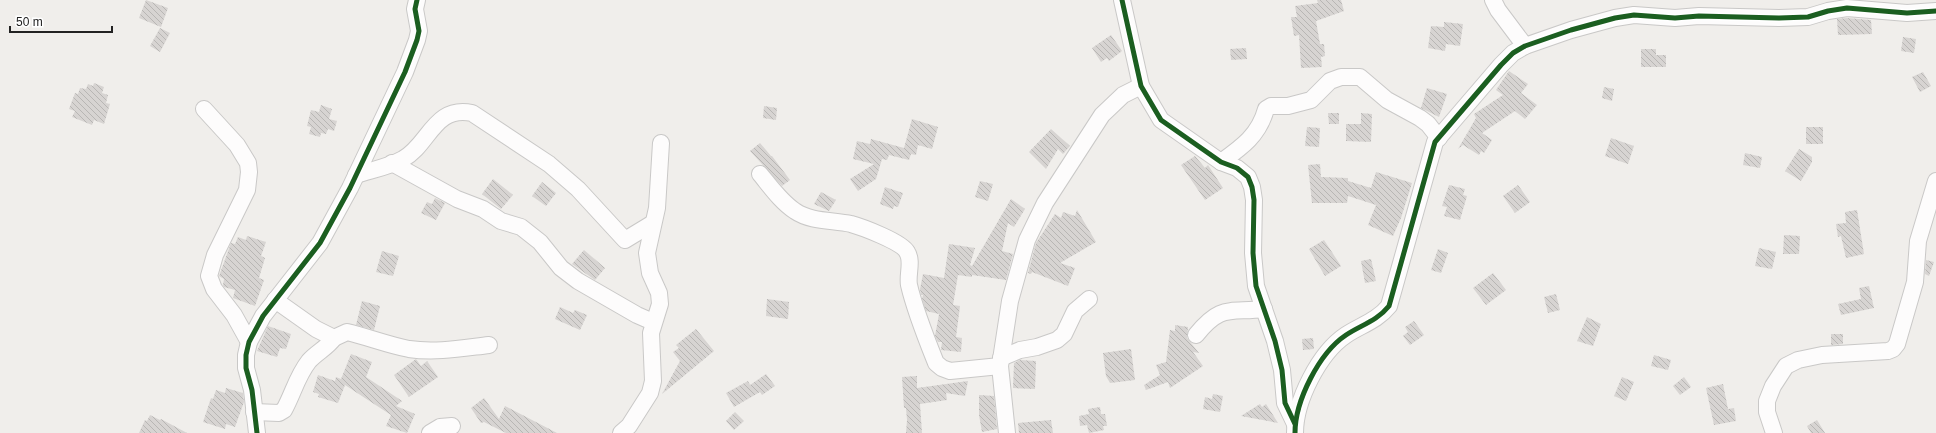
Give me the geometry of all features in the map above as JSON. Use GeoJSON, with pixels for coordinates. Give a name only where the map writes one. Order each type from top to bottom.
{"type":"FeatureCollection","features":[{"type":"Feature","properties":{"kind":"street"},"geometry":{"type":"LineString","coordinates":[[257,433],[252,390],[246,368],[246,355],[249,342],[254,330],[275,300],[320,243],[356,175],[405,72],[417,40],[418,26],[415,2],[417,0]]}},
{"type":"Feature","properties":{"kind":"street"},"geometry":{"type":"LineString","coordinates":[[1122,0],[1141,86],[1161,120],[1221,162],[1237,168],[1248,177],[1252,187],[1254,200],[1254,266],[1256,286],[1275,341],[1282,370],[1285,403],[1295,429]]}},
{"type":"Feature","properties":{"kind":"street"},"geometry":{"type":"LineString","coordinates":[[1493,0],[1498,10],[1525,46]]}},
{"type":"Feature","properties":{"kind":"street"},"geometry":{"type":"LineString","coordinates":[[1295,429],[1300,405],[1308,383],[1329,351],[1346,335],[1382,314],[1389,306],[1436,142],[1501,66],[1514,53],[1525,46],[1571,30],[1615,18],[1634,15],[1675,18],[1699,16],[1779,18],[1808,17],[1827,5],[1913,14],[1936,11]]}},
{"type":"Feature","properties":{"kind":"street"},"geometry":{"type":"LineString","coordinates":[[1221,162],[1246,144],[1255,134],[1266,109],[1271,106],[1288,106],[1311,100],[1330,81],[1341,77],[1360,77],[1387,100],[1428,124],[1439,138]]}},
{"type":"Feature","properties":{"kind":"street"},"geometry":{"type":"LineString","coordinates":[[1007,433],[1001,362],[1010,301],[1027,240],[1045,203],[1102,115],[1123,94],[1141,86]]}},
{"type":"Feature","properties":{"kind":"street"},"geometry":{"type":"LineString","coordinates":[[204,109],[237,145],[248,163],[249,172],[247,190],[215,255],[209,276],[214,289],[234,314],[249,342]]}},
{"type":"Feature","properties":{"kind":"street"},"geometry":{"type":"LineString","coordinates":[[356,175],[404,158],[414,150],[438,122],[451,113],[462,111],[472,113],[549,164],[578,189],[625,240],[652,223]]}},
{"type":"Feature","properties":{"kind":"street"},"geometry":{"type":"LineString","coordinates":[[621,433],[629,426],[650,393],[653,381],[651,333],[653,322],[660,304],[659,293],[650,273],[647,253],[652,223],[657,208],[661,143]]}},
{"type":"Feature","properties":{"kind":"street"},"geometry":{"type":"LineString","coordinates":[[392,163],[457,199],[483,209],[501,220],[522,227],[540,242],[561,268],[578,281],[637,315],[653,322]]}},
{"type":"Feature","properties":{"kind":"street"},"geometry":{"type":"LineString","coordinates":[[760,174],[778,196],[795,211],[811,218],[852,224],[897,243],[904,248],[909,258],[908,282],[912,299],[936,363],[942,368],[950,371],[1001,362],[1020,350],[1037,347],[1057,340],[1064,334],[1075,311],[1089,299]]}},
{"type":"Feature","properties":{"kind":"street"},"geometry":{"type":"LineString","coordinates":[[1774,433],[1767,412],[1768,401],[1773,386],[1786,366],[1798,360],[1822,355],[1888,351],[1893,349],[1897,344],[1915,282],[1918,241],[1936,181]]}},
{"type":"Feature","properties":{"kind":"street"},"geometry":{"type":"LineString","coordinates":[[275,300],[316,329],[334,338]]}},
{"type":"Feature","properties":{"kind":"street"},"geometry":{"type":"LineString","coordinates":[[1196,335],[1204,324],[1225,311],[1264,309]]}},
{"type":"Feature","properties":{"kind":"street"},"geometry":{"type":"LineString","coordinates":[[254,412],[279,413],[284,410],[300,375],[310,360],[327,347],[334,338],[347,332],[410,349],[449,350],[489,345]]}},
{"type":"Feature","properties":{"kind":"street"},"geometry":{"type":"LineString","coordinates":[[430,433],[440,427],[452,426]]}},
{"type":"Feature","properties":{"kind":"building"},"geometry":{"type":"Polygon","coordinates":[[[146,0],[168,8],[161,27],[139,18],[146,0]]]}},
{"type":"Feature","properties":{"kind":"building"},"geometry":{"type":"Polygon","coordinates":[[[1317,0],[1341,0],[1344,11],[1316,21],[1320,44],[1324,44],[1325,56],[1321,57],[1322,67],[1301,68],[1299,35],[1294,36],[1291,17],[1297,17],[1295,6],[1318,3],[1317,0]]]}},
{"type":"Feature","properties":{"kind":"building"},"geometry":{"type":"Polygon","coordinates":[[[1847,18],[1871,20],[1872,34],[1838,35],[1837,19],[1847,18]]]}},
{"type":"Feature","properties":{"kind":"building"},"geometry":{"type":"Polygon","coordinates":[[[1444,22],[1463,24],[1460,46],[1446,44],[1445,51],[1428,48],[1431,26],[1444,27],[1444,22]]]}},
{"type":"Feature","properties":{"kind":"building"},"geometry":{"type":"Polygon","coordinates":[[[160,28],[170,33],[160,52],[150,46],[160,28]]]}},
{"type":"Feature","properties":{"kind":"building"},"geometry":{"type":"Polygon","coordinates":[[[1111,35],[1122,51],[1109,61],[1107,58],[1101,62],[1092,48],[1111,35]]]}},
{"type":"Feature","properties":{"kind":"building"},"geometry":{"type":"Polygon","coordinates":[[[1903,37],[1916,39],[1914,53],[1901,51],[1903,37]]]}},
{"type":"Feature","properties":{"kind":"building"},"geometry":{"type":"Polygon","coordinates":[[[1246,48],[1247,59],[1231,60],[1230,49],[1246,48]]]}},
{"type":"Feature","properties":{"kind":"building"},"geometry":{"type":"Polygon","coordinates":[[[1641,49],[1656,49],[1656,55],[1666,55],[1666,67],[1641,67],[1641,49]]]}},
{"type":"Feature","properties":{"kind":"building"},"geometry":{"type":"Polygon","coordinates":[[[1509,71],[1528,84],[1521,93],[1537,105],[1525,119],[1515,111],[1482,133],[1492,140],[1484,153],[1481,151],[1479,155],[1463,145],[1458,149],[1476,118],[1474,114],[1503,95],[1496,90],[1509,71]]]}},
{"type":"Feature","properties":{"kind":"building"},"geometry":{"type":"Polygon","coordinates":[[[1923,72],[1931,86],[1920,92],[1912,77],[1923,72]]]}},
{"type":"Feature","properties":{"kind":"building"},"geometry":{"type":"Polygon","coordinates":[[[94,83],[104,87],[102,93],[108,95],[106,103],[110,104],[104,124],[94,120],[92,125],[72,117],[75,111],[69,109],[75,93],[78,94],[80,88],[86,89],[88,84],[93,86],[94,83]]]}},
{"type":"Feature","properties":{"kind":"building"},"geometry":{"type":"Polygon","coordinates":[[[1604,87],[1614,89],[1612,101],[1602,98],[1604,87]]]}},
{"type":"Feature","properties":{"kind":"building"},"geometry":{"type":"Polygon","coordinates":[[[1427,88],[1447,94],[1439,117],[1421,108],[1427,88]]]}},
{"type":"Feature","properties":{"kind":"building"},"geometry":{"type":"Polygon","coordinates":[[[321,105],[332,109],[329,119],[337,121],[334,131],[328,129],[326,134],[321,133],[320,137],[309,134],[311,127],[307,126],[311,110],[319,112],[321,105]]]}},
{"type":"Feature","properties":{"kind":"building"},"geometry":{"type":"Polygon","coordinates":[[[764,106],[777,108],[776,120],[763,118],[764,106]]]}},
{"type":"Feature","properties":{"kind":"building"},"geometry":{"type":"Polygon","coordinates":[[[1328,113],[1339,113],[1339,124],[1329,124],[1328,113]]]}},
{"type":"Feature","properties":{"kind":"building"},"geometry":{"type":"Polygon","coordinates":[[[1361,113],[1372,114],[1371,142],[1346,141],[1346,124],[1361,124],[1361,113]]]}},
{"type":"Feature","properties":{"kind":"building"},"geometry":{"type":"Polygon","coordinates":[[[912,119],[938,127],[932,149],[918,145],[916,155],[911,154],[909,160],[889,155],[887,160],[882,159],[876,179],[858,191],[850,179],[874,164],[853,159],[857,141],[870,144],[871,139],[904,148],[912,119]]]}},
{"type":"Feature","properties":{"kind":"building"},"geometry":{"type":"Polygon","coordinates":[[[1307,127],[1320,128],[1319,147],[1305,146],[1307,127]]]}},
{"type":"Feature","properties":{"kind":"building"},"geometry":{"type":"Polygon","coordinates":[[[1806,127],[1823,127],[1823,144],[1806,144],[1806,127]]]}},
{"type":"Feature","properties":{"kind":"building"},"geometry":{"type":"Polygon","coordinates":[[[1051,129],[1070,146],[1063,154],[1058,149],[1046,169],[1029,152],[1051,129]]]}},
{"type":"Feature","properties":{"kind":"building"},"geometry":{"type":"Polygon","coordinates":[[[1611,138],[1634,146],[1628,164],[1605,156],[1611,138]]]}},
{"type":"Feature","properties":{"kind":"building"},"geometry":{"type":"Polygon","coordinates":[[[760,143],[790,180],[782,186],[750,151],[760,143]]]}},
{"type":"Feature","properties":{"kind":"building"},"geometry":{"type":"Polygon","coordinates":[[[1799,149],[1812,157],[1812,162],[1801,181],[1785,171],[1799,149]]]}},
{"type":"Feature","properties":{"kind":"building"},"geometry":{"type":"Polygon","coordinates":[[[1745,153],[1762,157],[1760,168],[1743,165],[1745,153]]]}},
{"type":"Feature","properties":{"kind":"building"},"geometry":{"type":"Polygon","coordinates":[[[1195,156],[1205,168],[1208,165],[1223,188],[1205,200],[1181,165],[1195,156]]]}},
{"type":"Feature","properties":{"kind":"building"},"geometry":{"type":"Polygon","coordinates":[[[1320,164],[1321,177],[1348,178],[1348,181],[1371,188],[1376,172],[1412,183],[1401,218],[1393,236],[1368,225],[1376,205],[1348,196],[1347,203],[1312,203],[1308,165],[1320,164]]]}},
{"type":"Feature","properties":{"kind":"building"},"geometry":{"type":"Polygon","coordinates":[[[493,179],[513,195],[501,209],[482,194],[493,179]]]}},
{"type":"Feature","properties":{"kind":"building"},"geometry":{"type":"Polygon","coordinates":[[[980,181],[993,184],[988,201],[975,197],[980,181]]]}},
{"type":"Feature","properties":{"kind":"building"},"geometry":{"type":"Polygon","coordinates":[[[542,182],[556,193],[546,206],[532,196],[542,182]]]}},
{"type":"Feature","properties":{"kind":"building"},"geometry":{"type":"Polygon","coordinates":[[[1449,185],[1465,189],[1463,195],[1467,196],[1460,220],[1444,216],[1447,207],[1442,206],[1449,185]]]}},
{"type":"Feature","properties":{"kind":"building"},"geometry":{"type":"Polygon","coordinates":[[[1518,185],[1530,202],[1515,213],[1503,196],[1518,185]]]}},
{"type":"Feature","properties":{"kind":"building"},"geometry":{"type":"Polygon","coordinates":[[[885,187],[903,193],[898,207],[894,206],[893,209],[880,204],[885,187]]]}},
{"type":"Feature","properties":{"kind":"building"},"geometry":{"type":"Polygon","coordinates":[[[821,192],[836,200],[829,211],[814,204],[821,192]]]}},
{"type":"Feature","properties":{"kind":"building"},"geometry":{"type":"Polygon","coordinates":[[[435,198],[445,203],[436,220],[421,213],[427,202],[432,204],[435,198]]]}},
{"type":"Feature","properties":{"kind":"building"},"geometry":{"type":"Polygon","coordinates":[[[1011,199],[1025,209],[1014,227],[1008,223],[1002,251],[1013,254],[1006,280],[972,275],[972,277],[958,275],[953,305],[960,306],[956,337],[962,338],[961,352],[941,350],[942,342],[938,342],[935,336],[939,314],[926,311],[922,299],[923,295],[921,295],[920,289],[923,274],[944,278],[949,244],[975,248],[970,265],[972,266],[1011,199]]]}},
{"type":"Feature","properties":{"kind":"building"},"geometry":{"type":"Polygon","coordinates":[[[1077,210],[1096,242],[1060,263],[1075,268],[1068,286],[1032,272],[1031,274],[1028,273],[1036,243],[1055,214],[1061,218],[1063,212],[1075,216],[1077,210]]]}},
{"type":"Feature","properties":{"kind":"building"},"geometry":{"type":"Polygon","coordinates":[[[1857,210],[1864,254],[1846,258],[1841,236],[1838,237],[1836,224],[1846,223],[1845,212],[1857,210]]]}},
{"type":"Feature","properties":{"kind":"building"},"geometry":{"type":"Polygon","coordinates":[[[1784,235],[1800,236],[1799,254],[1783,254],[1784,235]]]}},
{"type":"Feature","properties":{"kind":"building"},"geometry":{"type":"Polygon","coordinates":[[[247,236],[266,242],[261,256],[265,258],[259,278],[264,280],[255,306],[233,298],[235,290],[224,287],[224,279],[219,276],[231,243],[235,244],[238,237],[246,240],[247,236]]]}},
{"type":"Feature","properties":{"kind":"building"},"geometry":{"type":"Polygon","coordinates":[[[1324,240],[1341,266],[1325,276],[1309,249],[1324,240]]]}},
{"type":"Feature","properties":{"kind":"building"},"geometry":{"type":"Polygon","coordinates":[[[1759,248],[1776,252],[1772,269],[1755,266],[1759,248]]]}},
{"type":"Feature","properties":{"kind":"building"},"geometry":{"type":"Polygon","coordinates":[[[1438,249],[1448,253],[1441,273],[1431,270],[1438,249]]]}},
{"type":"Feature","properties":{"kind":"building"},"geometry":{"type":"Polygon","coordinates":[[[584,250],[605,268],[595,280],[572,264],[584,250]]]}},
{"type":"Feature","properties":{"kind":"building"},"geometry":{"type":"Polygon","coordinates":[[[382,251],[399,256],[393,276],[376,272],[382,251]]]}},
{"type":"Feature","properties":{"kind":"building"},"geometry":{"type":"Polygon","coordinates":[[[1371,259],[1376,281],[1365,283],[1361,261],[1371,259]]]}},
{"type":"Feature","properties":{"kind":"building"},"geometry":{"type":"Polygon","coordinates":[[[1926,260],[1934,262],[1929,276],[1925,274],[1926,260]]]}},
{"type":"Feature","properties":{"kind":"building"},"geometry":{"type":"Polygon","coordinates":[[[1493,273],[1506,290],[1486,305],[1473,288],[1493,273]]]}},
{"type":"Feature","properties":{"kind":"building"},"geometry":{"type":"Polygon","coordinates":[[[1869,286],[1874,308],[1841,315],[1838,304],[1861,299],[1859,288],[1869,286]]]}},
{"type":"Feature","properties":{"kind":"building"},"geometry":{"type":"Polygon","coordinates":[[[1556,294],[1560,310],[1548,313],[1544,297],[1556,294]]]}},
{"type":"Feature","properties":{"kind":"building"},"geometry":{"type":"Polygon","coordinates":[[[767,299],[789,302],[788,319],[766,316],[767,299]]]}},
{"type":"Feature","properties":{"kind":"building"},"geometry":{"type":"Polygon","coordinates":[[[362,301],[380,306],[374,330],[356,325],[362,301]]]}},
{"type":"Feature","properties":{"kind":"building"},"geometry":{"type":"Polygon","coordinates":[[[560,307],[573,313],[575,310],[587,315],[580,330],[555,319],[560,307]]]}},
{"type":"Feature","properties":{"kind":"building"},"geometry":{"type":"Polygon","coordinates":[[[1587,317],[1601,324],[1593,346],[1577,341],[1587,317]]]}},
{"type":"Feature","properties":{"kind":"building"},"geometry":{"type":"Polygon","coordinates":[[[1414,321],[1424,335],[1410,345],[1403,336],[1408,332],[1405,327],[1414,321]]]}},
{"type":"Feature","properties":{"kind":"building"},"geometry":{"type":"Polygon","coordinates":[[[1175,325],[1188,327],[1187,338],[1199,353],[1193,352],[1203,366],[1170,388],[1168,382],[1146,390],[1144,385],[1160,375],[1156,365],[1166,362],[1170,330],[1175,331],[1175,325]]]}},
{"type":"Feature","properties":{"kind":"building"},"geometry":{"type":"Polygon","coordinates":[[[268,326],[291,334],[286,349],[280,348],[277,357],[257,351],[268,326]]]}},
{"type":"Feature","properties":{"kind":"building"},"geometry":{"type":"Polygon","coordinates":[[[696,329],[714,351],[662,394],[680,361],[673,352],[679,348],[676,345],[696,329]]]}},
{"type":"Feature","properties":{"kind":"building"},"geometry":{"type":"Polygon","coordinates":[[[1831,334],[1843,334],[1843,344],[1831,345],[1831,334]]]}},
{"type":"Feature","properties":{"kind":"building"},"geometry":{"type":"Polygon","coordinates":[[[1313,338],[1314,349],[1303,350],[1302,339],[1313,338]]]}},
{"type":"Feature","properties":{"kind":"building"},"geometry":{"type":"Polygon","coordinates":[[[1131,349],[1135,380],[1110,383],[1106,376],[1103,353],[1131,349]]]}},
{"type":"Feature","properties":{"kind":"building"},"geometry":{"type":"Polygon","coordinates":[[[351,354],[372,362],[366,377],[402,401],[396,406],[415,414],[407,433],[386,426],[391,415],[345,385],[338,403],[318,397],[319,394],[313,392],[318,375],[335,381],[336,377],[341,379],[351,354]]]}},
{"type":"Feature","properties":{"kind":"building"},"geometry":{"type":"Polygon","coordinates":[[[1654,355],[1671,360],[1668,370],[1651,366],[1654,355]]]}},
{"type":"Feature","properties":{"kind":"building"},"geometry":{"type":"Polygon","coordinates":[[[416,359],[421,366],[427,361],[438,377],[409,397],[394,375],[416,359]]]}},
{"type":"Feature","properties":{"kind":"building"},"geometry":{"type":"Polygon","coordinates":[[[1020,360],[1036,361],[1035,389],[1013,388],[1014,363],[1020,360]]]}},
{"type":"Feature","properties":{"kind":"building"},"geometry":{"type":"Polygon","coordinates":[[[766,374],[775,386],[762,395],[760,392],[734,407],[726,393],[748,381],[750,385],[766,374]]]}},
{"type":"Feature","properties":{"kind":"building"},"geometry":{"type":"Polygon","coordinates":[[[917,376],[917,388],[968,381],[965,396],[946,393],[947,400],[920,404],[922,433],[906,433],[907,420],[906,408],[904,408],[902,377],[917,376]]]}},
{"type":"Feature","properties":{"kind":"building"},"geometry":{"type":"Polygon","coordinates":[[[1622,377],[1634,382],[1626,401],[1614,396],[1622,377]]]}},
{"type":"Feature","properties":{"kind":"building"},"geometry":{"type":"Polygon","coordinates":[[[1684,377],[1691,387],[1680,395],[1673,386],[1684,377]]]}},
{"type":"Feature","properties":{"kind":"building"},"geometry":{"type":"Polygon","coordinates":[[[1723,384],[1728,409],[1734,408],[1736,421],[1714,425],[1706,388],[1723,384]]]}},
{"type":"Feature","properties":{"kind":"building"},"geometry":{"type":"Polygon","coordinates":[[[226,388],[243,393],[244,402],[235,427],[226,424],[225,429],[203,422],[211,398],[213,399],[216,390],[225,393],[226,388]]]}},
{"type":"Feature","properties":{"kind":"building"},"geometry":{"type":"Polygon","coordinates":[[[1213,394],[1223,396],[1220,412],[1203,409],[1205,397],[1212,399],[1213,394]]]}},
{"type":"Feature","properties":{"kind":"building"},"geometry":{"type":"Polygon","coordinates":[[[979,395],[994,396],[997,429],[982,432],[979,415],[979,395]]]}},
{"type":"Feature","properties":{"kind":"building"},"geometry":{"type":"Polygon","coordinates":[[[484,398],[499,419],[505,406],[557,433],[506,433],[484,422],[481,423],[471,408],[484,398]]]}},
{"type":"Feature","properties":{"kind":"building"},"geometry":{"type":"Polygon","coordinates":[[[1260,404],[1262,407],[1266,404],[1278,423],[1241,416],[1260,404]]]}},
{"type":"Feature","properties":{"kind":"building"},"geometry":{"type":"Polygon","coordinates":[[[1100,407],[1101,414],[1105,414],[1107,426],[1103,426],[1104,430],[1089,433],[1087,425],[1080,426],[1079,416],[1089,414],[1088,409],[1100,407]]]}},
{"type":"Feature","properties":{"kind":"building"},"geometry":{"type":"Polygon","coordinates":[[[735,412],[744,421],[734,430],[726,421],[735,412]]]}},
{"type":"Feature","properties":{"kind":"building"},"geometry":{"type":"Polygon","coordinates":[[[150,415],[160,420],[161,419],[187,433],[139,433],[145,420],[147,421],[150,415]]]}},
{"type":"Feature","properties":{"kind":"building"},"geometry":{"type":"Polygon","coordinates":[[[1051,420],[1053,433],[1019,433],[1018,423],[1051,420]]]}},
{"type":"Feature","properties":{"kind":"building"},"geometry":{"type":"Polygon","coordinates":[[[1817,420],[1825,433],[1811,433],[1807,426],[1817,420]]]}},
{"type":"Feature","properties":{"kind":"cycle path"},"geometry":{"type":"LineString","coordinates":[[257,433],[252,390],[246,368],[246,355],[249,342],[263,316],[320,243],[350,188],[405,72],[417,40],[419,31],[415,9],[417,0]]}},
{"type":"Feature","properties":{"kind":"cycle path"},"geometry":{"type":"LineString","coordinates":[[1122,0],[1141,86],[1161,120],[1221,162],[1237,168],[1248,177],[1252,187],[1254,200],[1253,253],[1256,286],[1275,341],[1282,370],[1285,403],[1295,424]]}},
{"type":"Feature","properties":{"kind":"cycle path"},"geometry":{"type":"LineString","coordinates":[[1295,433],[1299,407],[1310,379],[1318,365],[1336,343],[1346,335],[1374,319],[1389,306],[1435,142],[1513,53],[1525,46],[1571,30],[1615,18],[1634,15],[1675,18],[1699,16],[1779,18],[1808,17],[1828,11],[1847,8],[1907,13],[1936,11]]}}]}
